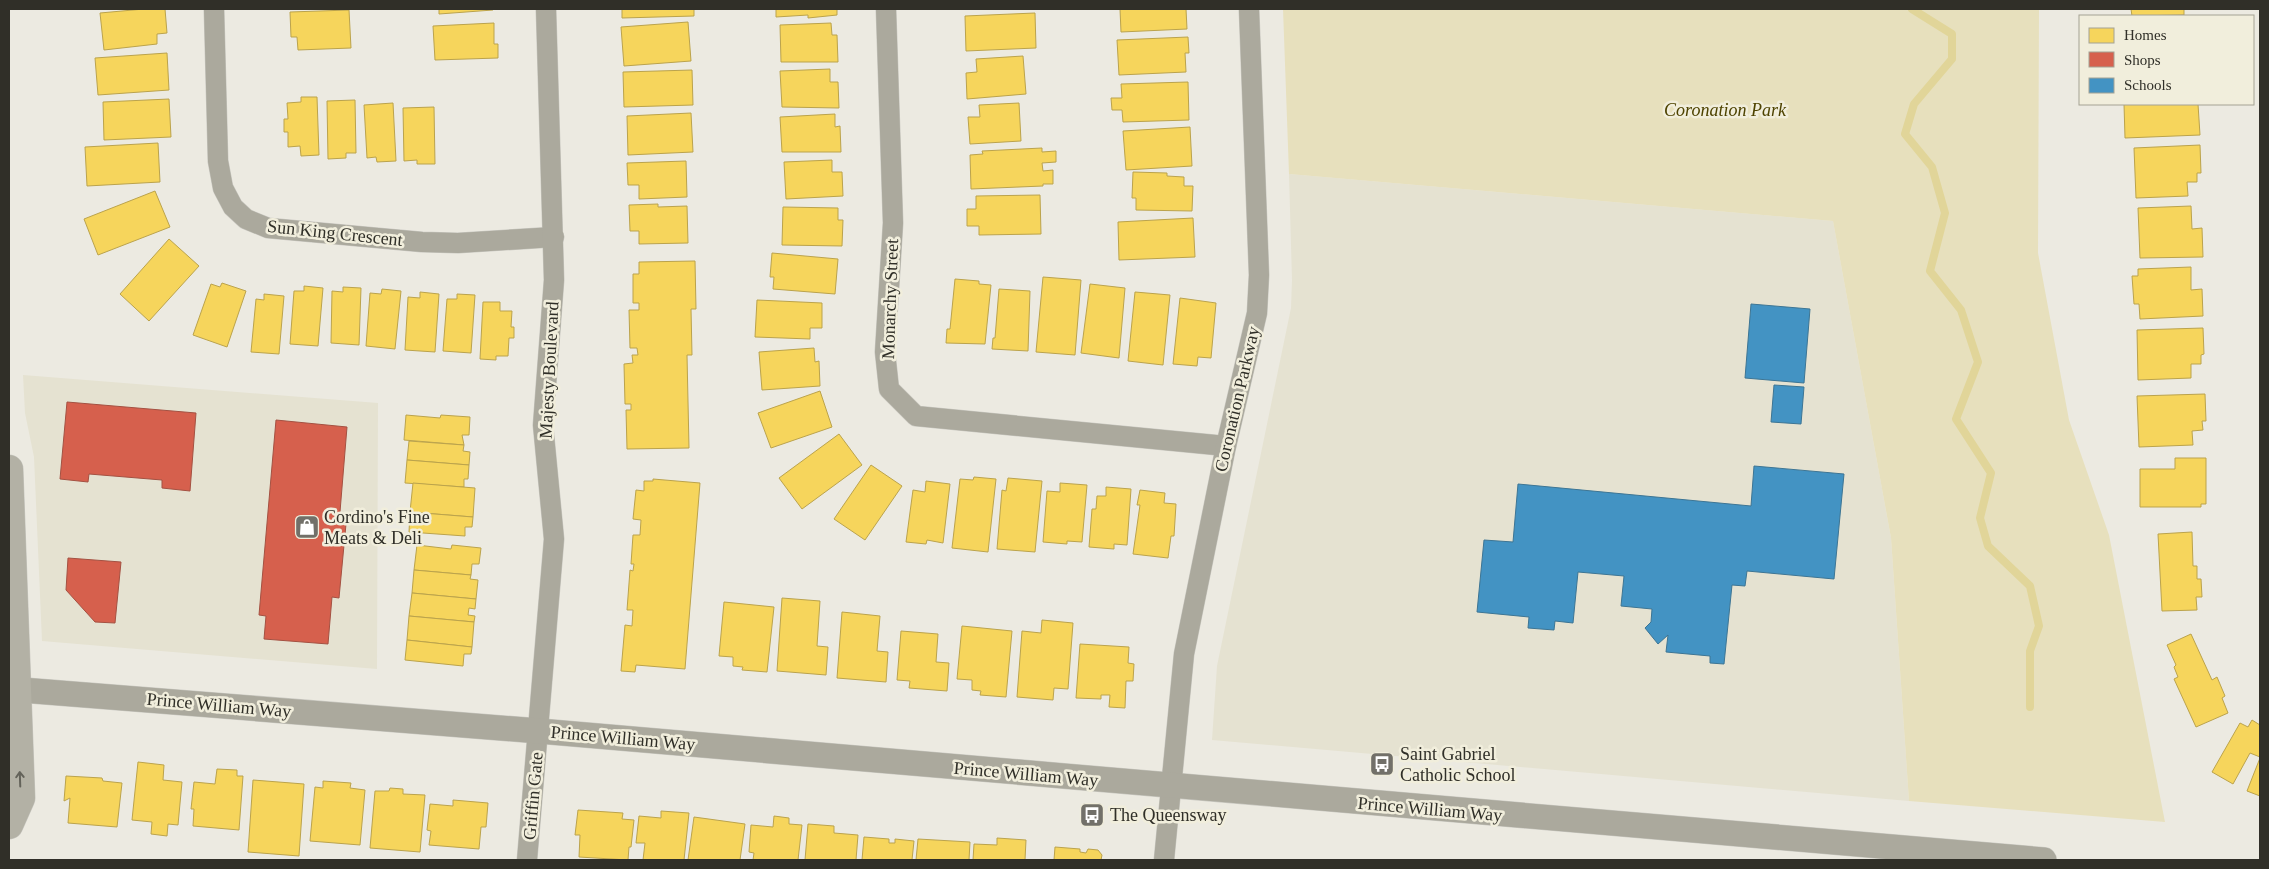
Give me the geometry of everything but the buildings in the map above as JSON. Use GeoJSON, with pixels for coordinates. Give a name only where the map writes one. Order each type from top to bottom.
{"type":"FeatureCollection","features":[{"type":"Feature","properties":{"kind":"main road"},"geometry":{"type":"LineString","coordinates":[[9,469],[13,689],[21,798],[9,825]]}},
{"type":"Feature","properties":{"kind":"street","name":"Sun King Crescent"},"geometry":{"type":"LineString","coordinates":[[214,9],[218,161],[223,188],[233,208],[246,219],[276,229],[422,242],[458,243],[554,237]]}},
{"type":"Feature","properties":{"kind":"street","name":"Majesty Boulevard"},"geometry":{"type":"LineString","coordinates":[[539,731],[554,538],[543,425],[554,280],[546,9]]}},
{"type":"Feature","properties":{"kind":"street","name":"Monarchy Street"},"geometry":{"type":"LineString","coordinates":[[886,9],[893,223],[885,352],[889,389],[916,416],[1226,446]]}},
{"type":"Feature","properties":{"kind":"street","name":"Coronation Parkway"},"geometry":{"type":"LineString","coordinates":[[1171,786],[1184,654],[1226,446],[1256,313],[1258,284],[1249,9]]}},
{"type":"Feature","properties":{"kind":"street","name":"Prince William Way"},"geometry":{"type":"LineString","coordinates":[[13,689],[539,731],[2044,860]]}},
{"type":"Feature","properties":{"kind":"street","name":"Griffin Gate"},"geometry":{"type":"LineString","coordinates":[[527,860],[539,731]]}},
{"type":"Feature","properties":{"kind":"street"},"geometry":{"type":"LineString","coordinates":[[1164,860],[1171,786]]}},
{"type":"Feature","properties":{"kind":"shaded area"},"geometry":{"type":"Polygon","coordinates":[[[1289,174],[1833,221],[1891,538],[1909,801],[1212,740],[1217,666],[1291,308],[1289,174]]]}},
{"type":"Feature","properties":{"kind":"shaded area"},"geometry":{"type":"Polygon","coordinates":[[[23,375],[378,403],[377,669],[42,641],[34,457],[25,413],[23,375]]]}},
{"type":"Feature","properties":{"kind":"green space","name":"Coronation Park"},"geometry":{"type":"Polygon","coordinates":[[[1283,9],[2039,9],[2038,253],[2069,420],[2109,535],[2165,822],[1909,801],[1891,538],[1833,221],[1289,174],[1283,9]]]}},
{"type":"Feature","properties":{"kind":"waterway"},"geometry":{"type":"LineString","coordinates":[[1912,9],[1952,34],[1952,59],[1914,104],[1905,134],[1932,167],[1945,213],[1930,271],[1961,310],[1978,362],[1956,419],[1991,473],[1980,518],[1988,546],[2030,586],[2039,626],[2030,651],[2030,707]]}},
{"type":"Feature","properties":{"kind":"place","name":"Cordino's Fine Meats & Deli"},"geometry":{"type":"Point","coordinates":[307,527]}},
{"type":"Feature","properties":{"kind":"place","name":"Saint Gabriel Catholic School"},"geometry":{"type":"Point","coordinates":[1382,764]}},
{"type":"Feature","properties":{"kind":"place","name":"The Queensway"},"geometry":{"type":"Point","coordinates":[1092,815]}}]}
